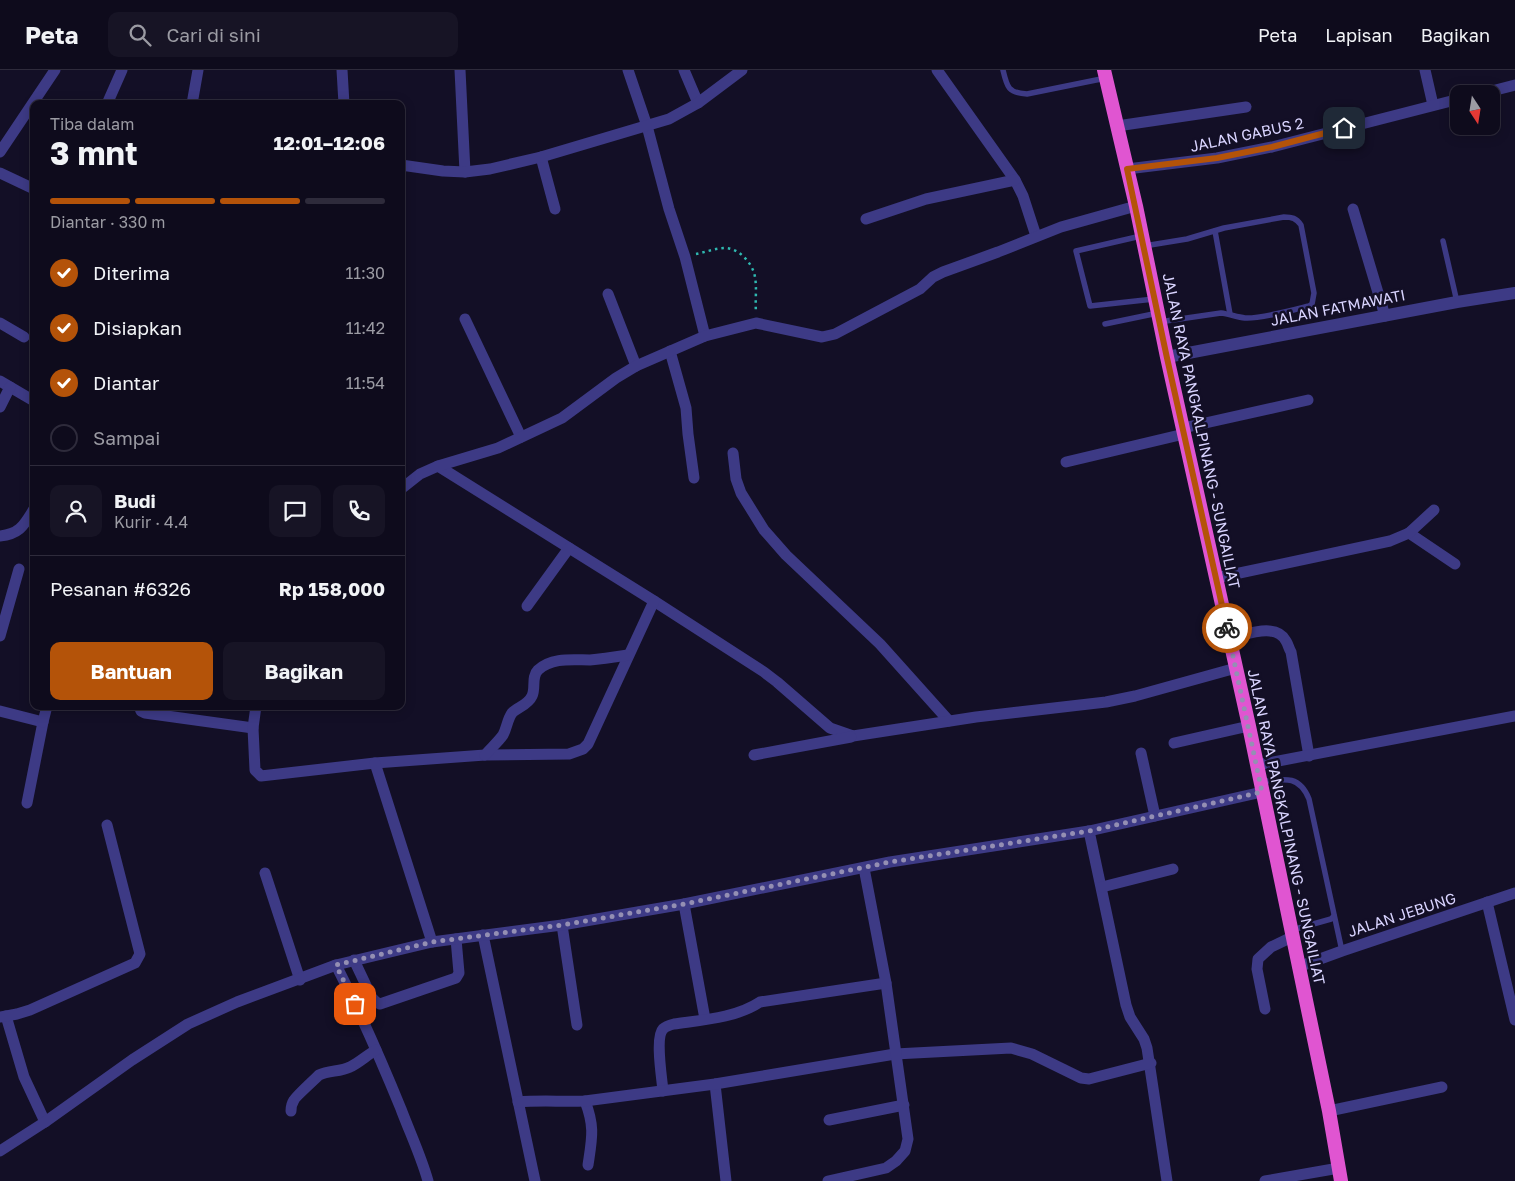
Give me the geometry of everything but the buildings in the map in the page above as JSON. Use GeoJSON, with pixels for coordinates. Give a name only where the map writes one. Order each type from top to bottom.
{"type":"FeatureCollection","features":[{"type":"Feature","properties":{"kind":"highway","name":"JALAN RAYA PANGKALPINANG - SUNGAILIAT"},"geometry":{"type":"LineString","coordinates":[[1105,74],[1136,206],[1167,358],[1249,726],[1329,1111],[1340,1174]]}},
{"type":"Feature","properties":{"kind":"street"},"geometry":{"type":"LineString","coordinates":[[35,100],[55,70]]}},
{"type":"Feature","properties":{"kind":"street"},"geometry":{"type":"LineString","coordinates":[[109,100],[122,70]]}},
{"type":"Feature","properties":{"kind":"street"},"geometry":{"type":"LineString","coordinates":[[193,100],[198,70]]}},
{"type":"Feature","properties":{"kind":"street"},"geometry":{"type":"LineString","coordinates":[[342,70],[344,100]]}},
{"type":"Feature","properties":{"kind":"street"},"geometry":{"type":"LineString","coordinates":[[460,70],[465,172]]}},
{"type":"Feature","properties":{"kind":"street"},"geometry":{"type":"LineString","coordinates":[[628,70],[647,126],[704,336]]}},
{"type":"Feature","properties":{"kind":"street"},"geometry":{"type":"LineString","coordinates":[[684,70],[698,102]]}},
{"type":"Feature","properties":{"kind":"street"},"geometry":{"type":"LineString","coordinates":[[405,166],[465,172],[490,169],[541,157],[669,119],[698,102],[742,70]]}},
{"type":"Feature","properties":{"kind":"street"},"geometry":{"type":"LineString","coordinates":[[937,70],[1015,180],[1023,196],[1036,236]]}},
{"type":"Feature","properties":{"kind":"street"},"geometry":{"type":"LineString","coordinates":[[1425,70],[1433,105]]}},
{"type":"Feature","properties":{"kind":"street"},"geometry":{"type":"LineString","coordinates":[[1500,89],[1515,85]]}},
{"type":"Feature","properties":{"kind":"street","name":"JALAN GABUS 2"},"geometry":{"type":"LineString","coordinates":[[1127,169],[1217,158],[1272,147],[1450,101]]}},
{"type":"Feature","properties":{"kind":"street"},"geometry":{"type":"LineString","coordinates":[[0,152],[30,107]]}},
{"type":"Feature","properties":{"kind":"street"},"geometry":{"type":"LineString","coordinates":[[1117,126],[1246,107]]}},
{"type":"Feature","properties":{"kind":"street"},"geometry":{"type":"LineString","coordinates":[[541,157],[555,209]]}},
{"type":"Feature","properties":{"kind":"street"},"geometry":{"type":"LineString","coordinates":[[0,173],[30,187]]}},
{"type":"Feature","properties":{"kind":"street"},"geometry":{"type":"LineString","coordinates":[[866,219],[926,199],[1015,180]]}},
{"type":"Feature","properties":{"kind":"street"},"geometry":{"type":"LineString","coordinates":[[405,486],[420,474],[438,466],[498,448],[562,418],[616,378],[636,366],[704,336],[756,323],[822,336],[835,334],[920,289],[937,274],[1081,220],[1136,206]]}},
{"type":"Feature","properties":{"kind":"street"},"geometry":{"type":"LineString","coordinates":[[1353,209],[1385,316]]}},
{"type":"Feature","properties":{"kind":"street","name":"JALAN FATMAWATI"},"geometry":{"type":"LineString","coordinates":[[1167,358],[1457,302],[1515,293]]}},
{"type":"Feature","properties":{"kind":"street"},"geometry":{"type":"LineString","coordinates":[[608,294],[636,366]]}},
{"type":"Feature","properties":{"kind":"street"},"geometry":{"type":"LineString","coordinates":[[466,319],[521,438]]}},
{"type":"Feature","properties":{"kind":"street"},"geometry":{"type":"LineString","coordinates":[[0,323],[24,337]]}},
{"type":"Feature","properties":{"kind":"street"},"geometry":{"type":"LineString","coordinates":[[670,351],[686,408],[694,478]]}},
{"type":"Feature","properties":{"kind":"street"},"geometry":{"type":"LineString","coordinates":[[0,381],[30,399]]}},
{"type":"Feature","properties":{"kind":"street"},"geometry":{"type":"LineString","coordinates":[[0,407],[10,387]]}},
{"type":"Feature","properties":{"kind":"street"},"geometry":{"type":"LineString","coordinates":[[1066,462],[1308,400]]}},
{"type":"Feature","properties":{"kind":"street"},"geometry":{"type":"LineString","coordinates":[[733,453],[736,479],[741,493],[764,530],[786,556],[880,644],[950,721]]}},
{"type":"Feature","properties":{"kind":"street"},"geometry":{"type":"LineString","coordinates":[[438,466],[764,672],[830,728],[853,736]]}},
{"type":"Feature","properties":{"kind":"street"},"geometry":{"type":"LineString","coordinates":[[1216,578],[1390,541],[1409,533],[1434,510]]}},
{"type":"Feature","properties":{"kind":"street"},"geometry":{"type":"LineString","coordinates":[[0,536],[16,532],[24,525],[30,515]]}},
{"type":"Feature","properties":{"kind":"street"},"geometry":{"type":"LineString","coordinates":[[1409,533],[1455,564]]}},
{"type":"Feature","properties":{"kind":"street"},"geometry":{"type":"LineString","coordinates":[[527,606],[568,548]]}},
{"type":"Feature","properties":{"kind":"street"},"geometry":{"type":"LineString","coordinates":[[0,636],[19,569]]}},
{"type":"Feature","properties":{"kind":"street"},"geometry":{"type":"LineString","coordinates":[[255,710],[253,728],[255,770],[261,776],[375,763],[485,755],[569,754],[583,749],[591,738],[654,601]]}},
{"type":"Feature","properties":{"kind":"street"},"geometry":{"type":"LineString","coordinates":[[1230,638],[1266,630],[1282,635],[1286,640],[1291,652],[1309,756]]}},
{"type":"Feature","properties":{"kind":"street"},"geometry":{"type":"LineString","coordinates":[[485,755],[504,734],[513,713],[528,702],[532,695],[536,671],[562,660],[590,660],[628,655]]}},
{"type":"Feature","properties":{"kind":"street"},"geometry":{"type":"LineString","coordinates":[[754,755],[853,736],[950,721],[1106,702],[1136,696],[1236,668]]}},
{"type":"Feature","properties":{"kind":"street"},"geometry":{"type":"LineString","coordinates":[[27,802],[46,710]]}},
{"type":"Feature","properties":{"kind":"street"},"geometry":{"type":"LineString","coordinates":[[141,710],[253,728]]}},
{"type":"Feature","properties":{"kind":"street"},"geometry":{"type":"LineString","coordinates":[[0,711],[43,722]]}},
{"type":"Feature","properties":{"kind":"street"},"geometry":{"type":"LineString","coordinates":[[1257,765],[1515,716]]}},
{"type":"Feature","properties":{"kind":"street"},"geometry":{"type":"LineString","coordinates":[[1174,743],[1249,726]]}},
{"type":"Feature","properties":{"kind":"street"},"geometry":{"type":"LineString","coordinates":[[1140,753],[1155,816]]}},
{"type":"Feature","properties":{"kind":"street"},"geometry":{"type":"LineString","coordinates":[[375,763],[432,942]]}},
{"type":"Feature","properties":{"kind":"street"},"geometry":{"type":"LineString","coordinates":[[0,1151],[45,1122],[132,1060],[188,1024],[237,1002],[336,965],[432,942],[562,925],[684,904],[890,862],[1089,831],[1155,816],[1261,787]]}},
{"type":"Feature","properties":{"kind":"street"},"geometry":{"type":"LineString","coordinates":[[45,1122],[24,1077],[3,1017],[30,1010],[135,963],[138,959],[140,954],[107,825]]}},
{"type":"Feature","properties":{"kind":"street"},"geometry":{"type":"LineString","coordinates":[[1089,831],[1126,1005],[1130,1017],[1144,1039],[1150,1063],[1167,1181]]}},
{"type":"Feature","properties":{"kind":"street"},"geometry":{"type":"LineString","coordinates":[[828,1181],[886,1168],[905,1151],[908,1140],[886,983],[864,868]]}},
{"type":"Feature","properties":{"kind":"street"},"geometry":{"type":"LineString","coordinates":[[1102,888],[1173,869]]}},
{"type":"Feature","properties":{"kind":"street"},"geometry":{"type":"LineString","coordinates":[[265,873],[300,980]]}},
{"type":"Feature","properties":{"kind":"street","name":"JALAN JEBUNG"},"geometry":{"type":"LineString","coordinates":[[1298,968],[1342,951],[1515,893]]}},
{"type":"Feature","properties":{"kind":"street"},"geometry":{"type":"LineString","coordinates":[[1487,902],[1515,1020]]}},
{"type":"Feature","properties":{"kind":"street"},"geometry":{"type":"LineString","coordinates":[[684,904],[706,1019]]}},
{"type":"Feature","properties":{"kind":"street"},"geometry":{"type":"LineString","coordinates":[[562,925],[577,1025]]}},
{"type":"Feature","properties":{"kind":"street"},"geometry":{"type":"LineString","coordinates":[[1265,1009],[1257,969],[1258,959],[1271,947],[1291,934]]}},
{"type":"Feature","properties":{"kind":"street"},"geometry":{"type":"LineString","coordinates":[[483,935],[535,1181]]}},
{"type":"Feature","properties":{"kind":"street"},"geometry":{"type":"LineString","coordinates":[[354,960],[372,998],[380,1004],[456,978],[459,973],[456,939]]}},
{"type":"Feature","properties":{"kind":"street"},"geometry":{"type":"LineString","coordinates":[[336,965],[376,1050],[417,1149],[428,1181]]}},
{"type":"Feature","properties":{"kind":"street"},"geometry":{"type":"LineString","coordinates":[[663,1091],[659,1040],[662,1029],[674,1024],[744,1011],[760,1002],[886,983]]}},
{"type":"Feature","properties":{"kind":"street"},"geometry":{"type":"LineString","coordinates":[[518,1102],[537,1100],[585,1101],[715,1084],[895,1054],[1011,1048],[1032,1054],[1081,1078],[1089,1079],[1150,1063]]}},
{"type":"Feature","properties":{"kind":"street"},"geometry":{"type":"LineString","coordinates":[[291,1111],[295,1098],[316,1077],[351,1067],[376,1050]]}},
{"type":"Feature","properties":{"kind":"street"},"geometry":{"type":"LineString","coordinates":[[715,1084],[726,1181]]}},
{"type":"Feature","properties":{"kind":"street"},"geometry":{"type":"LineString","coordinates":[[1329,1111],[1442,1087]]}},
{"type":"Feature","properties":{"kind":"street"},"geometry":{"type":"LineString","coordinates":[[585,1101],[591,1116],[592,1125],[588,1165]]}},
{"type":"Feature","properties":{"kind":"street"},"geometry":{"type":"LineString","coordinates":[[829,1120],[904,1105]]}},
{"type":"Feature","properties":{"kind":"street"},"geometry":{"type":"LineString","coordinates":[[1265,1181],[1340,1174]]}},
{"type":"Feature","properties":{"kind":"lane"},"geometry":{"type":"LineString","coordinates":[[1003,70],[1008,88],[1016,94],[1027,94],[1105,74]]}},
{"type":"Feature","properties":{"kind":"lane"},"geometry":{"type":"LineString","coordinates":[[1284,217],[1292,217],[1297,220],[1301,225],[1314,293],[1312,304],[1254,318],[1221,313],[1090,306],[1076,251],[1142,241],[1187,239],[1215,231],[1284,217]]}},
{"type":"Feature","properties":{"kind":"lane"},"geometry":{"type":"LineString","coordinates":[[1215,231],[1230,314]]}},
{"type":"Feature","properties":{"kind":"lane"},"geometry":{"type":"LineString","coordinates":[[1443,241],[1457,302]]}},
{"type":"Feature","properties":{"kind":"lane"},"geometry":{"type":"LineString","coordinates":[[1105,324],[1157,311]]}},
{"type":"Feature","properties":{"kind":"lane"},"geometry":{"type":"LineString","coordinates":[[1261,787],[1281,780],[1296,781],[1305,789],[1309,799],[1342,951]]}},
{"type":"Feature","properties":{"kind":"lane"},"geometry":{"type":"LineString","coordinates":[[1291,934],[1331,919],[1334,916]]}},
{"type":"Feature","properties":{"kind":"path"},"geometry":{"type":"LineString","coordinates":[[684,257],[728,248],[744,257],[755,276],[756,323]]}},
{"type":"Feature","properties":{"kind":"way so far"},"geometry":{"type":"LineString","coordinates":[[355,1004],[336,965],[432,942],[562,925],[684,904],[890,862],[1089,831],[1262,792],[1227,628]]}},
{"type":"Feature","properties":{"kind":"route"},"geometry":{"type":"LineString","coordinates":[[1227,628],[1127,169],[1181,164],[1217,158],[1272,147],[1344,128]]}}]}
